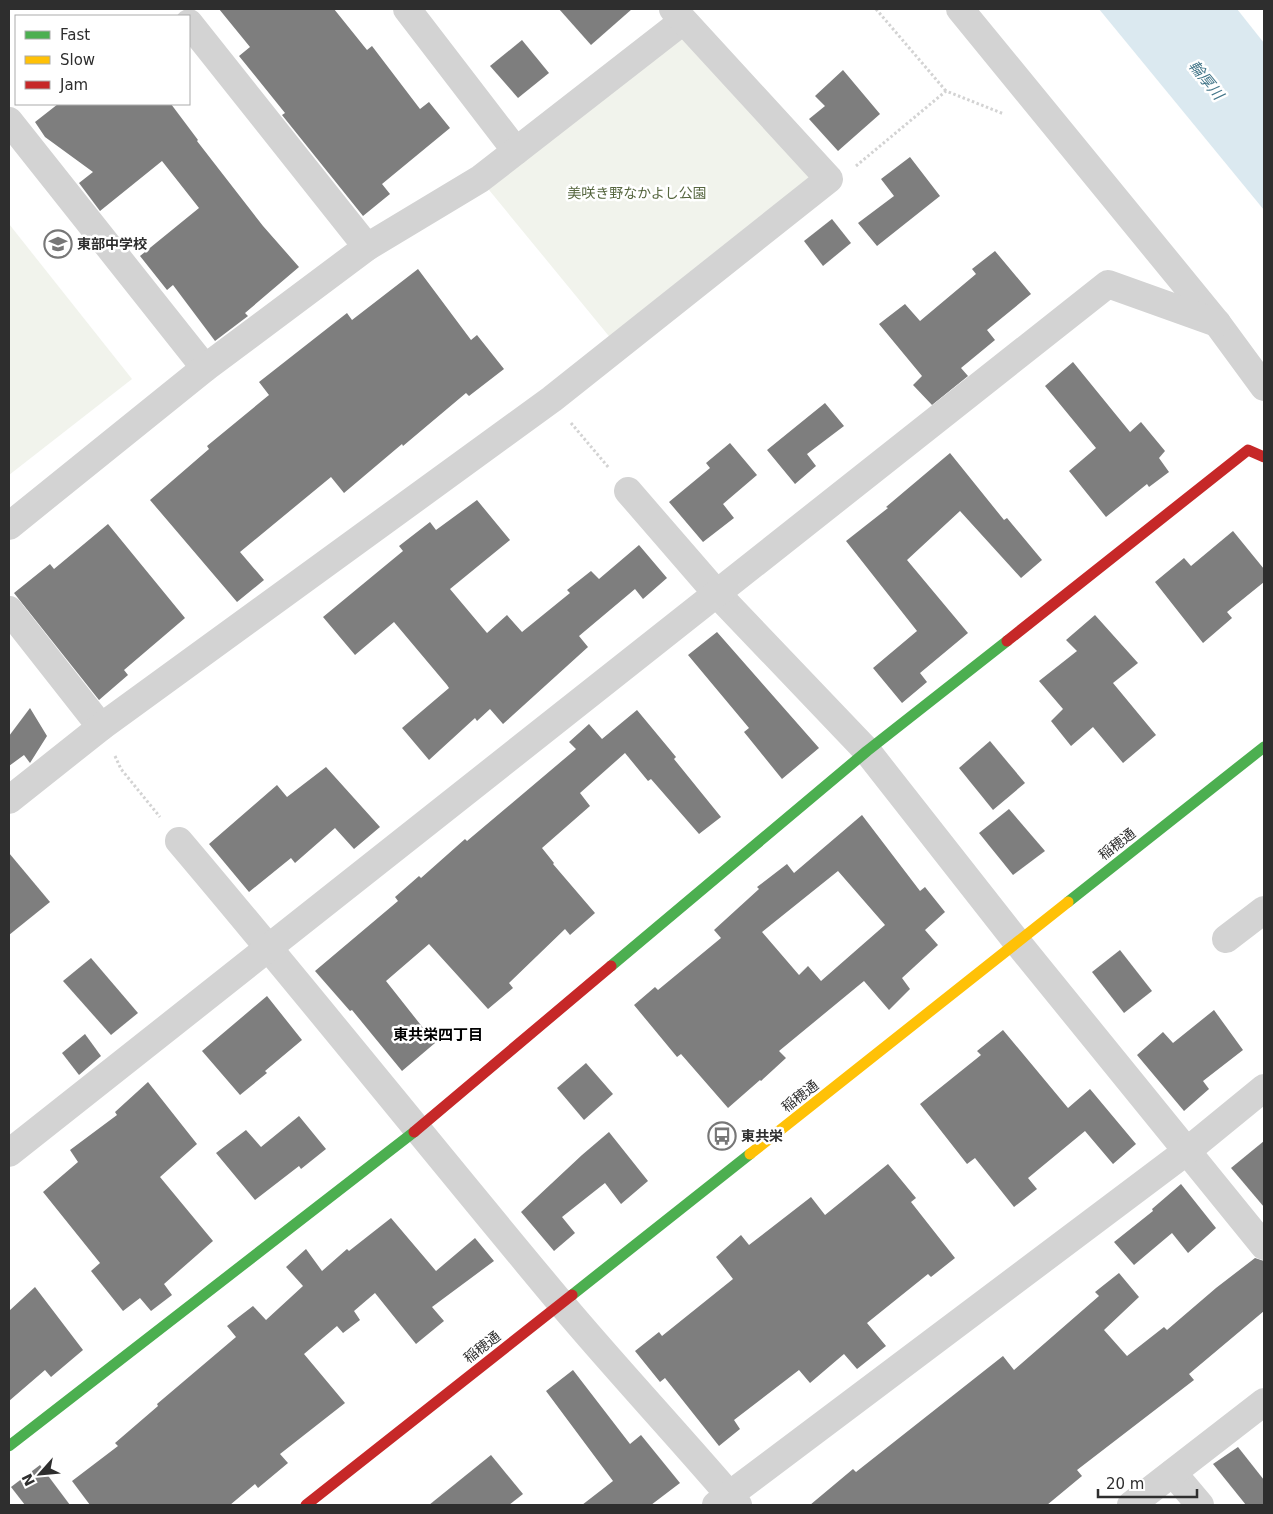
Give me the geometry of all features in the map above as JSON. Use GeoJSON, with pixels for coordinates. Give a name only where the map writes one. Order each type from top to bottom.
{"type":"FeatureCollection","features":[{"type":"Feature","properties":{"kind":"street"},"geometry":{"type":"LineString","coordinates":[[408,9],[516,151]]}},
{"type":"Feature","properties":{"kind":"street"},"geometry":{"type":"LineString","coordinates":[[960,9],[1217,322],[1264,387]]}},
{"type":"Feature","properties":{"kind":"street"},"geometry":{"type":"LineString","coordinates":[[9,526],[205,368],[367,247],[480,179],[678,15],[829,179],[552,399],[101,727],[9,800]]}},
{"type":"Feature","properties":{"kind":"street"},"geometry":{"type":"LineString","coordinates":[[190,25],[367,247]]}},
{"type":"Feature","properties":{"kind":"street"},"geometry":{"type":"LineString","coordinates":[[9,121],[205,368]]}},
{"type":"Feature","properties":{"kind":"street"},"geometry":{"type":"LineString","coordinates":[[9,1153],[719,596],[1108,284],[1217,322]]}},
{"type":"Feature","properties":{"kind":"street"},"geometry":{"type":"LineString","coordinates":[[9,1446],[417,1130],[867,751],[1248,450],[1264,457]]}},
{"type":"Feature","properties":{"kind":"street"},"geometry":{"type":"LineString","coordinates":[[628,492],[719,596],[867,751],[1017,942],[1264,1246]]}},
{"type":"Feature","properties":{"kind":"street"},"geometry":{"type":"LineString","coordinates":[[9,610],[101,727]]}},
{"type":"Feature","properties":{"kind":"street","name":"稲穂通"},"geometry":{"type":"LineString","coordinates":[[306,1505],[1264,747]]}},
{"type":"Feature","properties":{"kind":"street"},"geometry":{"type":"LineString","coordinates":[[180,841],[417,1130],[728,1502],[1187,1151],[1264,1088]]}},
{"type":"Feature","properties":{"kind":"street"},"geometry":{"type":"LineString","coordinates":[[1226,939],[1264,910]]}},
{"type":"Feature","properties":{"kind":"street"},"geometry":{"type":"LineString","coordinates":[[1131,1505],[1264,1402]]}},
{"type":"Feature","properties":{"kind":"street"},"geometry":{"type":"LineString","coordinates":[[1173,1473],[1200,1505]]}},
{"type":"Feature","properties":{"kind":"path"},"geometry":{"type":"LineString","coordinates":[[876,9],[946,91],[1011,116]]}},
{"type":"Feature","properties":{"kind":"path"},"geometry":{"type":"LineString","coordinates":[[829,179],[850,171],[946,91]]}},
{"type":"Feature","properties":{"kind":"path"},"geometry":{"type":"LineString","coordinates":[[552,399],[628,492]]}},
{"type":"Feature","properties":{"kind":"path"},"geometry":{"type":"LineString","coordinates":[[101,727],[121,769],[180,841]]}},
{"type":"Feature","properties":{"kind":"green space","name":"美咲き野なかよし公園"},"geometry":{"type":"Polygon","coordinates":[[[683,21],[829,179],[617,346],[480,179],[683,21]]]}},
{"type":"Feature","properties":{"kind":"green space"},"geometry":{"type":"Polygon","coordinates":[[[9,224],[132,379],[9,475],[9,224]]]}},
{"type":"Feature","properties":{"kind":"water","name":"輪厚川"},"geometry":{"type":"Polygon","coordinates":[[[1099,9],[1237,9],[1264,43],[1264,210],[1099,9]]]}},
{"type":"Feature","properties":{"kind":"building"},"geometry":{"type":"Polygon","coordinates":[[[219,9],[334,9],[367,50],[372,46],[420,109],[429,102],[450,128],[382,184],[390,194],[363,216],[282,115],[285,113],[239,56],[250,47],[219,9]]]}},
{"type":"Feature","properties":{"kind":"building"},"geometry":{"type":"Polygon","coordinates":[[[559,9],[632,9],[591,45],[559,9]]]}},
{"type":"Feature","properties":{"kind":"building"},"geometry":{"type":"Polygon","coordinates":[[[522,40],[549,73],[518,98],[490,66],[522,40]]]}},
{"type":"Feature","properties":{"kind":"building"},"geometry":{"type":"Polygon","coordinates":[[[843,70],[880,114],[838,151],[809,119],[825,106],[815,96],[843,70]]]}},
{"type":"Feature","properties":{"kind":"building"},"geometry":{"type":"Polygon","coordinates":[[[57,105],[172,105],[197,141],[263,226],[299,267],[245,313],[248,316],[215,341],[173,285],[167,290],[140,256],[199,208],[162,161],[100,211],[79,183],[93,172],[45,137],[35,122],[57,105]]]}},
{"type":"Feature","properties":{"kind":"building"},"geometry":{"type":"Polygon","coordinates":[[[910,157],[940,196],[877,246],[858,223],[894,196],[881,179],[910,157]]]}},
{"type":"Feature","properties":{"kind":"building"},"geometry":{"type":"Polygon","coordinates":[[[832,219],[851,243],[823,266],[804,241],[832,219]]]}},
{"type":"Feature","properties":{"kind":"building"},"geometry":{"type":"Polygon","coordinates":[[[995,251],[1031,294],[987,330],[995,340],[961,368],[968,376],[932,405],[913,385],[922,376],[879,324],[905,304],[920,321],[976,274],[972,269],[995,251]]]}},
{"type":"Feature","properties":{"kind":"building"},"geometry":{"type":"Polygon","coordinates":[[[418,269],[471,340],[477,335],[504,369],[469,396],[466,393],[344,493],[331,477],[240,552],[264,580],[237,602],[150,500],[209,449],[207,446],[269,395],[259,382],[347,313],[352,320],[418,269]]]}},
{"type":"Feature","properties":{"kind":"building"},"geometry":{"type":"Polygon","coordinates":[[[1073,362],[1130,432],[1141,422],[1165,451],[1159,458],[1169,472],[1149,487],[1147,484],[1106,517],[1069,471],[1096,448],[1045,386],[1073,362]]]}},
{"type":"Feature","properties":{"kind":"building"},"geometry":{"type":"Polygon","coordinates":[[[825,403],[844,426],[807,454],[816,466],[795,484],[767,450],[825,403]]]}},
{"type":"Feature","properties":{"kind":"building"},"geometry":{"type":"Polygon","coordinates":[[[730,443],[757,475],[723,504],[734,518],[703,542],[669,502],[710,468],[706,463],[730,443]]]}},
{"type":"Feature","properties":{"kind":"building"},"geometry":{"type":"Polygon","coordinates":[[[950,453],[1004,520],[1007,518],[1042,560],[1021,578],[960,511],[907,560],[968,633],[920,673],[927,682],[902,703],[873,668],[917,631],[846,541],[888,508],[886,507],[950,453]]]}},
{"type":"Feature","properties":{"kind":"building"},"geometry":{"type":"Polygon","coordinates":[[[477,500],[510,540],[450,589],[487,633],[507,615],[522,632],[570,593],[567,590],[591,571],[599,579],[639,545],[667,578],[643,599],[635,589],[579,636],[588,647],[503,724],[490,709],[477,721],[475,718],[429,760],[402,728],[449,688],[447,685],[394,622],[355,655],[323,617],[403,551],[399,546],[430,522],[436,530],[477,500]]]}},
{"type":"Feature","properties":{"kind":"building"},"geometry":{"type":"Polygon","coordinates":[[[108,524],[185,618],[124,670],[128,675],[99,700],[14,593],[50,564],[54,569],[108,524]]]}},
{"type":"Feature","properties":{"kind":"building"},"geometry":{"type":"Polygon","coordinates":[[[1233,531],[1264,569],[1264,582],[1227,612],[1232,618],[1203,643],[1155,582],[1184,558],[1191,566],[1233,531]]]}},
{"type":"Feature","properties":{"kind":"building"},"geometry":{"type":"Polygon","coordinates":[[[1095,615],[1138,663],[1113,683],[1156,735],[1123,763],[1093,727],[1071,746],[1051,721],[1063,709],[1039,681],[1077,651],[1066,640],[1095,615]]]}},
{"type":"Feature","properties":{"kind":"building"},"geometry":{"type":"Polygon","coordinates":[[[717,632],[819,748],[782,779],[744,732],[749,728],[688,655],[717,632]]]}},
{"type":"Feature","properties":{"kind":"building"},"geometry":{"type":"Polygon","coordinates":[[[30,708],[47,736],[30,763],[24,755],[9,766],[9,736],[30,708]]]}},
{"type":"Feature","properties":{"kind":"building"},"geometry":{"type":"Polygon","coordinates":[[[637,710],[676,757],[674,759],[721,817],[699,834],[651,779],[648,781],[625,753],[580,793],[590,806],[542,848],[553,864],[595,913],[570,935],[565,929],[509,983],[513,988],[488,1009],[429,944],[386,981],[435,1043],[402,1071],[352,1010],[350,1011],[315,971],[398,901],[395,897],[419,876],[421,878],[465,839],[467,841],[576,749],[569,742],[589,724],[602,739],[637,710]]]}},
{"type":"Feature","properties":{"kind":"building"},"geometry":{"type":"Polygon","coordinates":[[[990,741],[1025,783],[993,810],[959,768],[990,741]]]}},
{"type":"Feature","properties":{"kind":"building"},"geometry":{"type":"Polygon","coordinates":[[[326,767],[380,827],[354,849],[335,828],[295,863],[291,858],[249,892],[209,844],[277,785],[287,797],[326,767]]]}},
{"type":"Feature","properties":{"kind":"building"},"geometry":{"type":"Polygon","coordinates":[[[1009,809],[1045,851],[1013,875],[979,833],[1009,809]]]}},
{"type":"Feature","properties":{"kind":"building"},"geometry":{"type":"Polygon","coordinates":[[[862,815],[920,891],[925,887],[945,912],[925,930],[938,945],[902,978],[910,989],[889,1010],[864,981],[779,1051],[786,1058],[728,1108],[681,1054],[677,1057],[634,1005],[655,987],[658,990],[721,938],[714,930],[759,889],[757,887],[787,864],[794,873],[862,815]],[[838,871],[762,932],[799,975],[808,966],[821,981],[885,925],[838,871]]]}},
{"type":"Feature","properties":{"kind":"building"},"geometry":{"type":"Polygon","coordinates":[[[9,853],[50,902],[9,935],[9,853]]]}},
{"type":"Feature","properties":{"kind":"building"},"geometry":{"type":"Polygon","coordinates":[[[1120,950],[1152,991],[1124,1013],[1092,972],[1120,950]]]}},
{"type":"Feature","properties":{"kind":"building"},"geometry":{"type":"Polygon","coordinates":[[[91,958],[138,1013],[111,1035],[63,981],[91,958]]]}},
{"type":"Feature","properties":{"kind":"building"},"geometry":{"type":"Polygon","coordinates":[[[267,996],[302,1040],[240,1095],[202,1051],[267,996]]]}},
{"type":"Feature","properties":{"kind":"building"},"geometry":{"type":"Polygon","coordinates":[[[1214,1010],[1243,1050],[1203,1081],[1209,1089],[1184,1111],[1137,1055],[1163,1032],[1173,1043],[1214,1010]]]}},
{"type":"Feature","properties":{"kind":"building"},"geometry":{"type":"Polygon","coordinates":[[[1003,1030],[1068,1108],[1090,1089],[1136,1144],[1113,1164],[1085,1131],[1028,1178],[1037,1189],[1014,1207],[975,1158],[967,1164],[920,1104],[981,1055],[977,1051],[1003,1030]]]}},
{"type":"Feature","properties":{"kind":"building"},"geometry":{"type":"Polygon","coordinates":[[[85,1034],[101,1056],[79,1075],[62,1053],[85,1034]]]}},
{"type":"Feature","properties":{"kind":"building"},"geometry":{"type":"Polygon","coordinates":[[[586,1063],[613,1094],[584,1120],[557,1088],[586,1063]]]}},
{"type":"Feature","properties":{"kind":"building"},"geometry":{"type":"Polygon","coordinates":[[[148,1082],[197,1144],[160,1177],[213,1241],[164,1284],[172,1295],[151,1311],[140,1298],[123,1311],[91,1271],[100,1263],[43,1192],[78,1162],[70,1150],[117,1115],[115,1112],[148,1082]]]}},
{"type":"Feature","properties":{"kind":"building"},"geometry":{"type":"Polygon","coordinates":[[[299,1116],[326,1149],[301,1169],[299,1166],[255,1200],[216,1153],[246,1130],[261,1147],[299,1116]]]}},
{"type":"Feature","properties":{"kind":"building"},"geometry":{"type":"Polygon","coordinates":[[[609,1132],[648,1181],[621,1204],[605,1183],[562,1217],[575,1233],[554,1251],[521,1212],[609,1132]]]}},
{"type":"Feature","properties":{"kind":"building"},"geometry":{"type":"Polygon","coordinates":[[[1264,1141],[1264,1207],[1231,1168],[1264,1141]]]}},
{"type":"Feature","properties":{"kind":"building"},"geometry":{"type":"Polygon","coordinates":[[[888,1164],[916,1198],[911,1202],[955,1258],[931,1277],[928,1274],[867,1323],[886,1346],[857,1369],[844,1354],[810,1383],[799,1370],[734,1420],[740,1429],[719,1446],[665,1378],[660,1382],[635,1351],[659,1332],[662,1336],[733,1279],[716,1257],[741,1235],[749,1245],[811,1197],[825,1215],[888,1164]]]}},
{"type":"Feature","properties":{"kind":"building"},"geometry":{"type":"Polygon","coordinates":[[[1181,1184],[1216,1228],[1188,1253],[1172,1233],[1134,1265],[1114,1242],[1153,1211],[1152,1209],[1181,1184]]]}},
{"type":"Feature","properties":{"kind":"building"},"geometry":{"type":"Polygon","coordinates":[[[391,1218],[436,1271],[475,1238],[494,1261],[432,1307],[444,1321],[416,1344],[375,1293],[354,1311],[360,1320],[343,1333],[337,1326],[304,1354],[345,1403],[280,1454],[288,1463],[258,1488],[255,1484],[230,1505],[90,1505],[72,1481],[118,1446],[115,1443],[158,1406],[157,1404],[236,1337],[227,1326],[253,1306],[266,1320],[303,1286],[286,1267],[306,1249],[322,1271],[347,1249],[349,1251],[391,1218]]]}},
{"type":"Feature","properties":{"kind":"building"},"geometry":{"type":"Polygon","coordinates":[[[1255,1258],[1264,1261],[1264,1311],[1189,1374],[1194,1380],[1077,1470],[1082,1476],[1047,1505],[810,1505],[853,1469],[856,1472],[1003,1356],[1014,1370],[1099,1296],[1095,1292],[1119,1273],[1139,1297],[1104,1330],[1127,1356],[1164,1327],[1167,1330],[1255,1258]]]}},
{"type":"Feature","properties":{"kind":"building"},"geometry":{"type":"Polygon","coordinates":[[[35,1287],[83,1350],[51,1377],[45,1370],[9,1401],[9,1311],[35,1287]]]}},
{"type":"Feature","properties":{"kind":"building"},"geometry":{"type":"Polygon","coordinates":[[[573,1370],[630,1444],[641,1435],[680,1483],[651,1505],[582,1505],[613,1481],[546,1391],[573,1370]]]}},
{"type":"Feature","properties":{"kind":"building"},"geometry":{"type":"Polygon","coordinates":[[[1238,1447],[1264,1480],[1264,1505],[1246,1505],[1213,1464],[1238,1447]]]}},
{"type":"Feature","properties":{"kind":"building"},"geometry":{"type":"Polygon","coordinates":[[[491,1455],[523,1494],[509,1505],[429,1505],[491,1455]]]}},
{"type":"Feature","properties":{"kind":"building"},"geometry":{"type":"Polygon","coordinates":[[[40,1465],[70,1505],[25,1505],[11,1487],[40,1465]]]}},
{"type":"Feature","properties":{"kind":"traffic: fast"},"geometry":{"type":"LineString","coordinates":[[611,966],[867,751],[1007,641]]}},
{"type":"Feature","properties":{"kind":"traffic: fast"},"geometry":{"type":"LineString","coordinates":[[1068,902],[1264,747]]}},
{"type":"Feature","properties":{"kind":"traffic: fast"},"geometry":{"type":"LineString","coordinates":[[9,1446],[414,1132]]}},
{"type":"Feature","properties":{"kind":"traffic: fast"},"geometry":{"type":"LineString","coordinates":[[572,1295],[750,1154]]}},
{"type":"Feature","properties":{"kind":"traffic: slow"},"geometry":{"type":"LineString","coordinates":[[750,1154],[1068,902]]}},
{"type":"Feature","properties":{"kind":"traffic: jam"},"geometry":{"type":"LineString","coordinates":[[1007,641],[1248,450],[1264,457]]}},
{"type":"Feature","properties":{"kind":"traffic: jam"},"geometry":{"type":"LineString","coordinates":[[414,1132],[611,966]]}},
{"type":"Feature","properties":{"kind":"traffic: jam"},"geometry":{"type":"LineString","coordinates":[[306,1505],[572,1295]]}},
{"type":"Feature","properties":{"kind":"place","name":"東部中学校"},"geometry":{"type":"Point","coordinates":[58,244]}},
{"type":"Feature","properties":{"kind":"place","name":"東共栄"},"geometry":{"type":"Point","coordinates":[722,1136]}},
{"type":"Feature","properties":{"kind":"district","name":"東共栄四丁目"},"geometry":{"type":"Point","coordinates":[438,1035]}}]}
